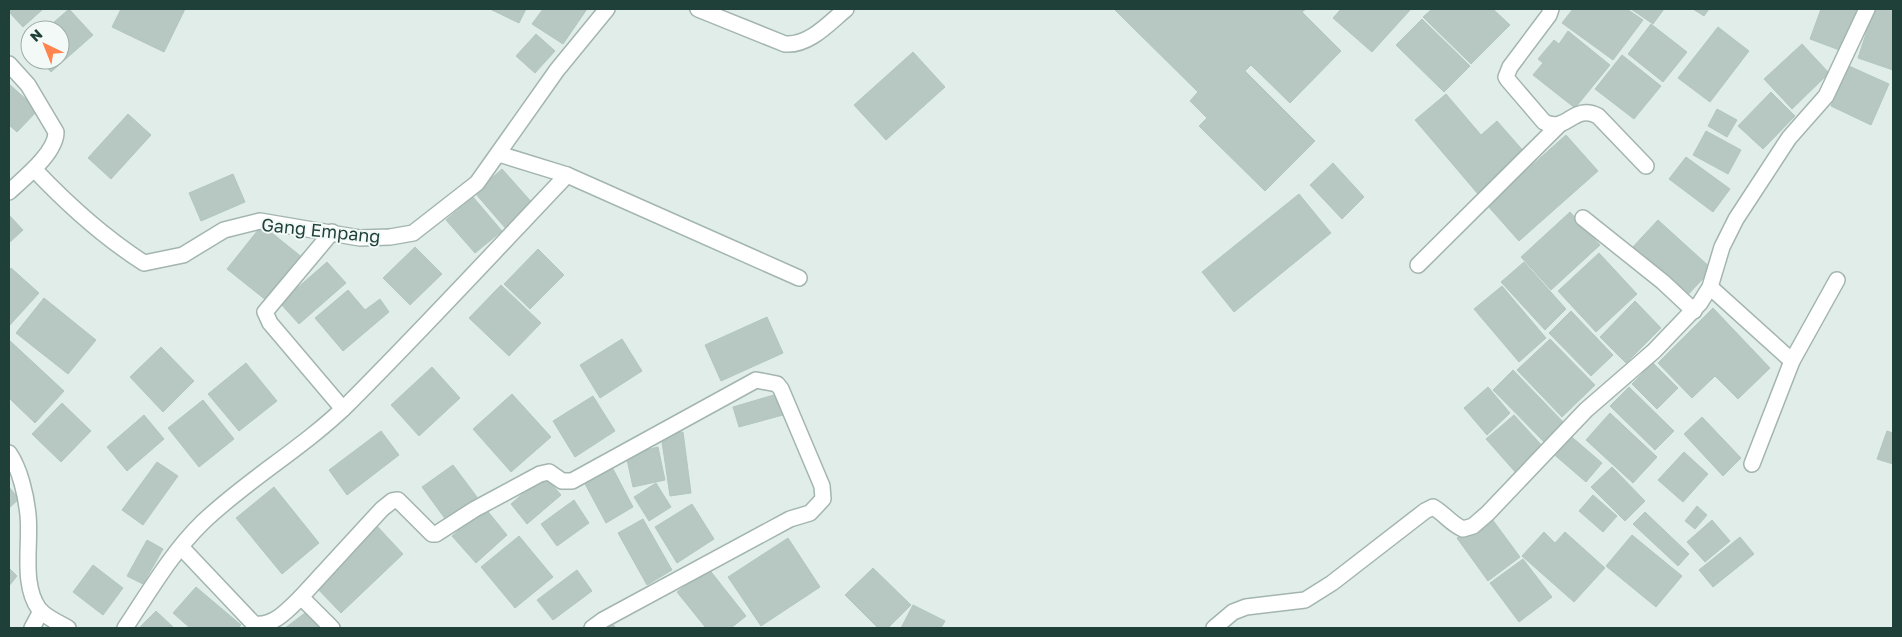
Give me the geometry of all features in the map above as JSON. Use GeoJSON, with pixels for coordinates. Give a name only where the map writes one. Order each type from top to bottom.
{"type":"FeatureCollection","features":[{"type":"Feature","properties":{"kind":"street","name":"Gang Empang"},"geometry":{"type":"LineString","coordinates":[[34,169],[78,214],[118,246],[144,263],[183,255],[224,230],[260,221],[360,238],[390,237],[413,233],[478,183],[557,70],[607,9]]}},
{"type":"Feature","properties":{"kind":"street"},"geometry":{"type":"LineString","coordinates":[[698,9],[785,44],[794,44],[814,35],[846,9]]}},
{"type":"Feature","properties":{"kind":"street"},"geometry":{"type":"LineString","coordinates":[[1550,9],[1549,15],[1510,67],[1506,77],[1544,122],[1554,127],[1581,112],[1588,111],[1604,121],[1646,166]]}},
{"type":"Feature","properties":{"kind":"street"},"geometry":{"type":"LineString","coordinates":[[1214,628],[1233,612],[1246,607],[1305,600],[1332,583],[1425,511],[1433,507],[1442,512],[1454,525],[1463,529],[1473,526],[1488,513],[1586,410],[1654,351],[1694,311],[1710,287],[1722,247],[1736,219],[1789,138],[1826,96],[1867,9]]}},
{"type":"Feature","properties":{"kind":"street"},"geometry":{"type":"LineString","coordinates":[[9,64],[28,85],[56,132],[56,140],[34,169],[9,192]]}},
{"type":"Feature","properties":{"kind":"street"},"geometry":{"type":"LineString","coordinates":[[1418,265],[1559,125]]}},
{"type":"Feature","properties":{"kind":"street"},"geometry":{"type":"LineString","coordinates":[[498,154],[568,175],[799,278]]}},
{"type":"Feature","properties":{"kind":"street"},"geometry":{"type":"LineString","coordinates":[[124,628],[181,547],[217,510],[293,452],[343,409],[568,175]]}},
{"type":"Feature","properties":{"kind":"street"},"geometry":{"type":"LineString","coordinates":[[1583,218],[1663,282],[1694,311]]}},
{"type":"Feature","properties":{"kind":"street"},"geometry":{"type":"LineString","coordinates":[[332,232],[265,312],[270,323],[343,409]]}},
{"type":"Feature","properties":{"kind":"street"},"geometry":{"type":"LineString","coordinates":[[1752,464],[1792,361],[1837,280]]}},
{"type":"Feature","properties":{"kind":"street"},"geometry":{"type":"LineString","coordinates":[[1710,287],[1792,361]]}},
{"type":"Feature","properties":{"kind":"street"},"geometry":{"type":"LineString","coordinates":[[181,547],[254,624],[262,625],[270,622],[301,597],[382,509],[392,501],[398,500],[432,534],[436,534],[475,509],[540,474],[549,472],[562,481],[572,482],[756,380],[777,384],[781,389],[822,486],[823,499],[810,513],[790,519],[592,628]]}},
{"type":"Feature","properties":{"kind":"street"},"geometry":{"type":"LineString","coordinates":[[9,453],[19,473],[28,515],[28,565],[33,599],[41,611],[68,628]]}},
{"type":"Feature","properties":{"kind":"street"},"geometry":{"type":"LineString","coordinates":[[301,597],[332,628]]}},
{"type":"Feature","properties":{"kind":"street"},"geometry":{"type":"LineString","coordinates":[[32,628],[41,611]]}},
{"type":"Feature","properties":{"kind":"building"},"geometry":{"type":"Polygon","coordinates":[[[9,9],[43,9],[31,20],[20,20],[20,24],[9,12],[9,9]]]}},
{"type":"Feature","properties":{"kind":"building"},"geometry":{"type":"Polygon","coordinates":[[[69,9],[93,35],[70,55],[70,20],[56,20],[69,9]]]}},
{"type":"Feature","properties":{"kind":"building"},"geometry":{"type":"Polygon","coordinates":[[[121,9],[185,9],[164,52],[112,27],[121,9]]]}},
{"type":"Feature","properties":{"kind":"building"},"geometry":{"type":"Polygon","coordinates":[[[490,9],[526,9],[519,23],[490,9]]]}},
{"type":"Feature","properties":{"kind":"building"},"geometry":{"type":"Polygon","coordinates":[[[543,9],[587,9],[563,44],[532,24],[543,9]]]}},
{"type":"Feature","properties":{"kind":"building"},"geometry":{"type":"Polygon","coordinates":[[[1114,9],[1306,9],[1302,12],[1341,51],[1290,103],[1251,65],[1245,71],[1315,141],[1265,191],[1199,126],[1207,118],[1190,101],[1198,92],[1114,9]]]}},
{"type":"Feature","properties":{"kind":"building"},"geometry":{"type":"Polygon","coordinates":[[[1341,9],[1411,9],[1372,52],[1333,18],[1341,9]]]}},
{"type":"Feature","properties":{"kind":"building"},"geometry":{"type":"Polygon","coordinates":[[[1432,9],[1493,9],[1510,25],[1471,64],[1423,17],[1432,9]]]}},
{"type":"Feature","properties":{"kind":"building"},"geometry":{"type":"Polygon","coordinates":[[[1573,9],[1627,9],[1643,20],[1613,60],[1562,23],[1573,9]]]}},
{"type":"Feature","properties":{"kind":"building"},"geometry":{"type":"Polygon","coordinates":[[[1631,9],[1664,9],[1653,24],[1631,9]]]}},
{"type":"Feature","properties":{"kind":"building"},"geometry":{"type":"Polygon","coordinates":[[[1693,9],[1709,9],[1704,16],[1693,9]]]}},
{"type":"Feature","properties":{"kind":"building"},"geometry":{"type":"Polygon","coordinates":[[[1821,9],[1857,9],[1842,51],[1810,39],[1821,9]]]}},
{"type":"Feature","properties":{"kind":"building"},"geometry":{"type":"Polygon","coordinates":[[[1874,9],[1893,9],[1893,70],[1858,58],[1874,9]]]}},
{"type":"Feature","properties":{"kind":"building"},"geometry":{"type":"Polygon","coordinates":[[[1422,19],[1470,66],[1444,92],[1396,45],[1422,19]]]}},
{"type":"Feature","properties":{"kind":"building"},"geometry":{"type":"Polygon","coordinates":[[[1651,24],[1687,52],[1663,82],[1628,54],[1651,24]]]}},
{"type":"Feature","properties":{"kind":"building"},"geometry":{"type":"Polygon","coordinates":[[[1718,27],[1749,51],[1710,102],[1678,78],[1718,27]]]}},
{"type":"Feature","properties":{"kind":"building"},"geometry":{"type":"Polygon","coordinates":[[[1568,31],[1610,65],[1575,108],[1533,75],[1543,63],[1538,59],[1554,40],[1559,44],[1568,31]]]}},
{"type":"Feature","properties":{"kind":"building"},"geometry":{"type":"Polygon","coordinates":[[[536,34],[555,51],[535,73],[516,56],[536,34]]]}},
{"type":"Feature","properties":{"kind":"building"},"geometry":{"type":"Polygon","coordinates":[[[1802,44],[1829,73],[1792,109],[1764,79],[1802,44]]]}},
{"type":"Feature","properties":{"kind":"building"},"geometry":{"type":"Polygon","coordinates":[[[913,52],[945,87],[886,140],[854,105],[913,52]]]}},
{"type":"Feature","properties":{"kind":"building"},"geometry":{"type":"Polygon","coordinates":[[[1622,55],[1661,86],[1634,119],[1595,89],[1622,55]]]}},
{"type":"Feature","properties":{"kind":"building"},"geometry":{"type":"Polygon","coordinates":[[[1849,66],[1889,84],[1871,125],[1831,106],[1849,66]]]}},
{"type":"Feature","properties":{"kind":"building"},"geometry":{"type":"Polygon","coordinates":[[[9,84],[38,110],[17,132],[9,125],[9,84]]]}},
{"type":"Feature","properties":{"kind":"building"},"geometry":{"type":"Polygon","coordinates":[[[1771,92],[1795,116],[1763,149],[1738,126],[1771,92]]]}},
{"type":"Feature","properties":{"kind":"building"},"geometry":{"type":"Polygon","coordinates":[[[1446,94],[1481,135],[1497,121],[1526,154],[1478,194],[1415,120],[1446,94]]]}},
{"type":"Feature","properties":{"kind":"building"},"geometry":{"type":"Polygon","coordinates":[[[1717,109],[1737,120],[1727,137],[1708,126],[1717,109]]]}},
{"type":"Feature","properties":{"kind":"building"},"geometry":{"type":"Polygon","coordinates":[[[128,114],[151,135],[111,179],[88,158],[128,114]]]}},
{"type":"Feature","properties":{"kind":"building"},"geometry":{"type":"Polygon","coordinates":[[[1706,131],[1741,150],[1728,174],[1693,155],[1706,131]]]}},
{"type":"Feature","properties":{"kind":"building"},"geometry":{"type":"Polygon","coordinates":[[[1566,135],[1598,171],[1519,241],[1487,205],[1566,135]]]}},
{"type":"Feature","properties":{"kind":"building"},"geometry":{"type":"Polygon","coordinates":[[[1686,157],[1730,189],[1713,212],[1669,179],[1686,157]]]}},
{"type":"Feature","properties":{"kind":"building"},"geometry":{"type":"Polygon","coordinates":[[[1333,163],[1364,197],[1342,219],[1310,185],[1333,163]]]}},
{"type":"Feature","properties":{"kind":"building"},"geometry":{"type":"Polygon","coordinates":[[[502,169],[535,206],[507,230],[475,193],[502,169]]]}},
{"type":"Feature","properties":{"kind":"building"},"geometry":{"type":"Polygon","coordinates":[[[233,174],[245,202],[201,221],[189,193],[233,174]]]}},
{"type":"Feature","properties":{"kind":"building"},"geometry":{"type":"Polygon","coordinates":[[[1299,194],[1331,233],[1234,312],[1202,272],[1299,194]]]}},
{"type":"Feature","properties":{"kind":"building"},"geometry":{"type":"Polygon","coordinates":[[[473,197],[502,231],[475,253],[446,220],[473,197]]]}},
{"type":"Feature","properties":{"kind":"building"},"geometry":{"type":"Polygon","coordinates":[[[1570,212],[1600,245],[1551,290],[1521,257],[1570,212]]]}},
{"type":"Feature","properties":{"kind":"building"},"geometry":{"type":"Polygon","coordinates":[[[9,215],[23,230],[9,243],[9,215]]]}},
{"type":"Feature","properties":{"kind":"building"},"geometry":{"type":"Polygon","coordinates":[[[1658,220],[1712,269],[1684,299],[1631,249],[1658,220]]]}},
{"type":"Feature","properties":{"kind":"building"},"geometry":{"type":"Polygon","coordinates":[[[262,225],[303,258],[267,301],[227,269],[262,225]]]}},
{"type":"Feature","properties":{"kind":"building"},"geometry":{"type":"Polygon","coordinates":[[[415,247],[442,274],[410,305],[383,278],[415,247]]]}},
{"type":"Feature","properties":{"kind":"building"},"geometry":{"type":"Polygon","coordinates":[[[538,249],[564,275],[530,309],[504,284],[538,249]]]}},
{"type":"Feature","properties":{"kind":"building"},"geometry":{"type":"Polygon","coordinates":[[[1599,253],[1637,294],[1596,332],[1558,291],[1599,253]]]}},
{"type":"Feature","properties":{"kind":"building"},"geometry":{"type":"Polygon","coordinates":[[[327,262],[346,283],[299,324],[280,303],[327,262]]]}},
{"type":"Feature","properties":{"kind":"building"},"geometry":{"type":"Polygon","coordinates":[[[1524,262],[1566,309],[1545,330],[1501,282],[1524,262]]]}},
{"type":"Feature","properties":{"kind":"building"},"geometry":{"type":"Polygon","coordinates":[[[11,268],[39,293],[9,326],[9,271],[11,268]]]}},
{"type":"Feature","properties":{"kind":"building"},"geometry":{"type":"Polygon","coordinates":[[[501,285],[541,323],[509,356],[469,318],[501,285]]]}},
{"type":"Feature","properties":{"kind":"building"},"geometry":{"type":"Polygon","coordinates":[[[1502,286],[1546,338],[1519,362],[1474,309],[1502,286]]]}},
{"type":"Feature","properties":{"kind":"building"},"geometry":{"type":"Polygon","coordinates":[[[348,290],[365,310],[380,299],[389,312],[343,351],[315,318],[348,290]]]}},
{"type":"Feature","properties":{"kind":"building"},"geometry":{"type":"Polygon","coordinates":[[[44,298],[96,340],[68,374],[16,333],[44,298]]]}},
{"type":"Feature","properties":{"kind":"building"},"geometry":{"type":"Polygon","coordinates":[[[1635,301],[1661,328],[1626,363],[1600,337],[1635,301]]]}},
{"type":"Feature","properties":{"kind":"building"},"geometry":{"type":"Polygon","coordinates":[[[1713,308],[1770,368],[1738,399],[1715,376],[1692,398],[1658,363],[1713,308]]]}},
{"type":"Feature","properties":{"kind":"building"},"geometry":{"type":"Polygon","coordinates":[[[1571,311],[1613,355],[1591,376],[1549,333],[1571,311]]]}},
{"type":"Feature","properties":{"kind":"building"},"geometry":{"type":"Polygon","coordinates":[[[767,317],[783,353],[721,381],[705,345],[767,317]]]}},
{"type":"Feature","properties":{"kind":"building"},"geometry":{"type":"Polygon","coordinates":[[[622,339],[642,371],[600,398],[580,365],[622,339]]]}},
{"type":"Feature","properties":{"kind":"building"},"geometry":{"type":"Polygon","coordinates":[[[1550,339],[1595,385],[1562,417],[1517,370],[1550,339]]]}},
{"type":"Feature","properties":{"kind":"building"},"geometry":{"type":"Polygon","coordinates":[[[9,340],[64,391],[35,423],[9,398],[9,340]]]}},
{"type":"Feature","properties":{"kind":"building"},"geometry":{"type":"Polygon","coordinates":[[[161,347],[194,381],[163,412],[130,377],[161,347]]]}},
{"type":"Feature","properties":{"kind":"building"},"geometry":{"type":"Polygon","coordinates":[[[246,363],[277,401],[239,431],[208,394],[246,363]]]}},
{"type":"Feature","properties":{"kind":"building"},"geometry":{"type":"Polygon","coordinates":[[[1653,363],[1678,388],[1657,409],[1632,384],[1653,363]]]}},
{"type":"Feature","properties":{"kind":"building"},"geometry":{"type":"Polygon","coordinates":[[[432,367],[460,398],[419,436],[391,405],[432,367]]]}},
{"type":"Feature","properties":{"kind":"building"},"geometry":{"type":"Polygon","coordinates":[[[1513,370],[1568,427],[1548,446],[1493,390],[1513,370]]]}},
{"type":"Feature","properties":{"kind":"building"},"geometry":{"type":"Polygon","coordinates":[[[1488,387],[1510,413],[1487,435],[1464,408],[1488,387]]]}},
{"type":"Feature","properties":{"kind":"building"},"geometry":{"type":"Polygon","coordinates":[[[1629,387],[1674,431],[1655,450],[1610,406],[1629,387]]]}},
{"type":"Feature","properties":{"kind":"building"},"geometry":{"type":"Polygon","coordinates":[[[512,394],[551,437],[511,472],[473,429],[512,394]]]}},
{"type":"Feature","properties":{"kind":"building"},"geometry":{"type":"Polygon","coordinates":[[[777,394],[783,415],[739,427],[733,407],[777,394]]]}},
{"type":"Feature","properties":{"kind":"building"},"geometry":{"type":"Polygon","coordinates":[[[593,396],[615,431],[575,457],[553,421],[593,396]]]}},
{"type":"Feature","properties":{"kind":"building"},"geometry":{"type":"Polygon","coordinates":[[[203,400],[234,439],[199,467],[168,428],[203,400]]]}},
{"type":"Feature","properties":{"kind":"building"},"geometry":{"type":"Polygon","coordinates":[[[62,403],[91,431],[61,462],[32,434],[62,403]]]}},
{"type":"Feature","properties":{"kind":"building"},"geometry":{"type":"Polygon","coordinates":[[[1610,413],[1657,457],[1633,483],[1586,440],[1610,413]]]}},
{"type":"Feature","properties":{"kind":"building"},"geometry":{"type":"Polygon","coordinates":[[[144,415],[164,439],[127,471],[107,447],[144,415]]]}},
{"type":"Feature","properties":{"kind":"building"},"geometry":{"type":"Polygon","coordinates":[[[1514,415],[1545,449],[1517,474],[1486,439],[1514,415]]]}},
{"type":"Feature","properties":{"kind":"building"},"geometry":{"type":"Polygon","coordinates":[[[1702,417],[1741,458],[1723,476],[1684,434],[1702,417]]]}},
{"type":"Feature","properties":{"kind":"building"},"geometry":{"type":"Polygon","coordinates":[[[381,431],[399,455],[347,495],[329,470],[381,431]]]}},
{"type":"Feature","properties":{"kind":"building"},"geometry":{"type":"Polygon","coordinates":[[[1887,431],[1893,433],[1893,464],[1877,459],[1887,431]]]}},
{"type":"Feature","properties":{"kind":"building"},"geometry":{"type":"Polygon","coordinates":[[[683,432],[691,493],[670,496],[661,435],[683,432]]]}},
{"type":"Feature","properties":{"kind":"building"},"geometry":{"type":"Polygon","coordinates":[[[1566,432],[1602,463],[1586,482],[1550,451],[1566,432]]]}},
{"type":"Feature","properties":{"kind":"building"},"geometry":{"type":"Polygon","coordinates":[[[658,447],[665,480],[633,487],[626,455],[658,447]]]}},
{"type":"Feature","properties":{"kind":"building"},"geometry":{"type":"Polygon","coordinates":[[[1684,452],[1708,474],[1683,502],[1658,480],[1684,452]]]}},
{"type":"Feature","properties":{"kind":"building"},"geometry":{"type":"Polygon","coordinates":[[[157,462],[178,476],[143,525],[122,510],[157,462]]]}},
{"type":"Feature","properties":{"kind":"building"},"geometry":{"type":"Polygon","coordinates":[[[453,465],[477,497],[446,520],[422,487],[453,465]]]}},
{"type":"Feature","properties":{"kind":"building"},"geometry":{"type":"Polygon","coordinates":[[[612,467],[633,507],[606,523],[584,482],[612,467]]]}},
{"type":"Feature","properties":{"kind":"building"},"geometry":{"type":"Polygon","coordinates":[[[1612,467],[1645,501],[1625,521],[1591,487],[1612,467]]]}},
{"type":"Feature","properties":{"kind":"building"},"geometry":{"type":"Polygon","coordinates":[[[544,475],[561,495],[527,524],[511,504],[544,475]]]}},
{"type":"Feature","properties":{"kind":"building"},"geometry":{"type":"Polygon","coordinates":[[[656,483],[671,507],[649,521],[634,497],[656,483]]]}},
{"type":"Feature","properties":{"kind":"building"},"geometry":{"type":"Polygon","coordinates":[[[9,487],[19,499],[9,508],[9,487]]]}},
{"type":"Feature","properties":{"kind":"building"},"geometry":{"type":"Polygon","coordinates":[[[274,487],[319,543],[282,574],[236,518],[274,487]]]}},
{"type":"Feature","properties":{"kind":"building"},"geometry":{"type":"Polygon","coordinates":[[[1593,495],[1617,516],[1603,532],[1579,511],[1593,495]]]}},
{"type":"Feature","properties":{"kind":"building"},"geometry":{"type":"Polygon","coordinates":[[[574,500],[589,523],[557,546],[541,524],[574,500]]]}},
{"type":"Feature","properties":{"kind":"building"},"geometry":{"type":"Polygon","coordinates":[[[692,504],[714,539],[677,563],[655,527],[692,504]]]}},
{"type":"Feature","properties":{"kind":"building"},"geometry":{"type":"Polygon","coordinates":[[[1697,506],[1707,515],[1695,529],[1685,521],[1697,506]]]}},
{"type":"Feature","properties":{"kind":"building"},"geometry":{"type":"Polygon","coordinates":[[[485,508],[507,535],[476,563],[452,536],[485,508]]]}},
{"type":"Feature","properties":{"kind":"building"},"geometry":{"type":"Polygon","coordinates":[[[1645,512],[1689,554],[1678,566],[1633,524],[1645,512]]]}},
{"type":"Feature","properties":{"kind":"building"},"geometry":{"type":"Polygon","coordinates":[[[1489,515],[1520,557],[1488,581],[1457,538],[1489,515]]]}},
{"type":"Feature","properties":{"kind":"building"},"geometry":{"type":"Polygon","coordinates":[[[643,519],[672,570],[647,585],[618,533],[643,519]]]}},
{"type":"Feature","properties":{"kind":"building"},"geometry":{"type":"Polygon","coordinates":[[[1712,520],[1730,541],[1705,562],[1687,542],[1712,520]]]}},
{"type":"Feature","properties":{"kind":"building"},"geometry":{"type":"Polygon","coordinates":[[[376,525],[403,554],[341,613],[314,585],[376,525]]]}},
{"type":"Feature","properties":{"kind":"building"},"geometry":{"type":"Polygon","coordinates":[[[1544,532],[1555,543],[1565,532],[1605,568],[1574,602],[1522,556],[1544,532]]]}},
{"type":"Feature","properties":{"kind":"building"},"geometry":{"type":"Polygon","coordinates":[[[1632,535],[1682,576],[1656,607],[1606,566],[1632,535]]]}},
{"type":"Feature","properties":{"kind":"building"},"geometry":{"type":"Polygon","coordinates":[[[519,536],[553,577],[515,608],[481,567],[519,536]]]}},
{"type":"Feature","properties":{"kind":"building"},"geometry":{"type":"Polygon","coordinates":[[[1740,537],[1754,554],[1713,587],[1699,570],[1740,537]]]}},
{"type":"Feature","properties":{"kind":"building"},"geometry":{"type":"Polygon","coordinates":[[[788,538],[820,587],[761,626],[728,577],[788,538]]]}},
{"type":"Feature","properties":{"kind":"building"},"geometry":{"type":"Polygon","coordinates":[[[147,540],[163,549],[143,584],[127,576],[147,540]]]}},
{"type":"Feature","properties":{"kind":"building"},"geometry":{"type":"Polygon","coordinates":[[[1523,559],[1552,597],[1519,622],[1490,583],[1523,559]]]}},
{"type":"Feature","properties":{"kind":"building"},"geometry":{"type":"Polygon","coordinates":[[[93,565],[123,588],[103,615],[73,592],[93,565]]]}},
{"type":"Feature","properties":{"kind":"building"},"geometry":{"type":"Polygon","coordinates":[[[9,568],[17,576],[9,586],[9,568]]]}},
{"type":"Feature","properties":{"kind":"building"},"geometry":{"type":"Polygon","coordinates":[[[708,568],[746,616],[731,628],[706,628],[677,592],[708,568]]]}},
{"type":"Feature","properties":{"kind":"building"},"geometry":{"type":"Polygon","coordinates":[[[873,568],[911,605],[888,628],[878,628],[845,595],[873,568]]]}},
{"type":"Feature","properties":{"kind":"building"},"geometry":{"type":"Polygon","coordinates":[[[577,570],[592,591],[553,620],[537,600],[577,570]]]}},
{"type":"Feature","properties":{"kind":"building"},"geometry":{"type":"Polygon","coordinates":[[[196,587],[241,625],[238,628],[190,628],[173,613],[196,587]]]}},
{"type":"Feature","properties":{"kind":"building"},"geometry":{"type":"Polygon","coordinates":[[[913,605],[945,621],[941,628],[901,628],[913,605]]]}},
{"type":"Feature","properties":{"kind":"building"},"geometry":{"type":"Polygon","coordinates":[[[309,610],[320,628],[285,628],[309,610]]]}},
{"type":"Feature","properties":{"kind":"building"},"geometry":{"type":"Polygon","coordinates":[[[156,611],[174,628],[139,628],[156,611]]]}},
{"type":"Feature","properties":{"kind":"building"},"geometry":{"type":"Polygon","coordinates":[[[609,620],[616,628],[600,628],[609,620]]]}}]}
